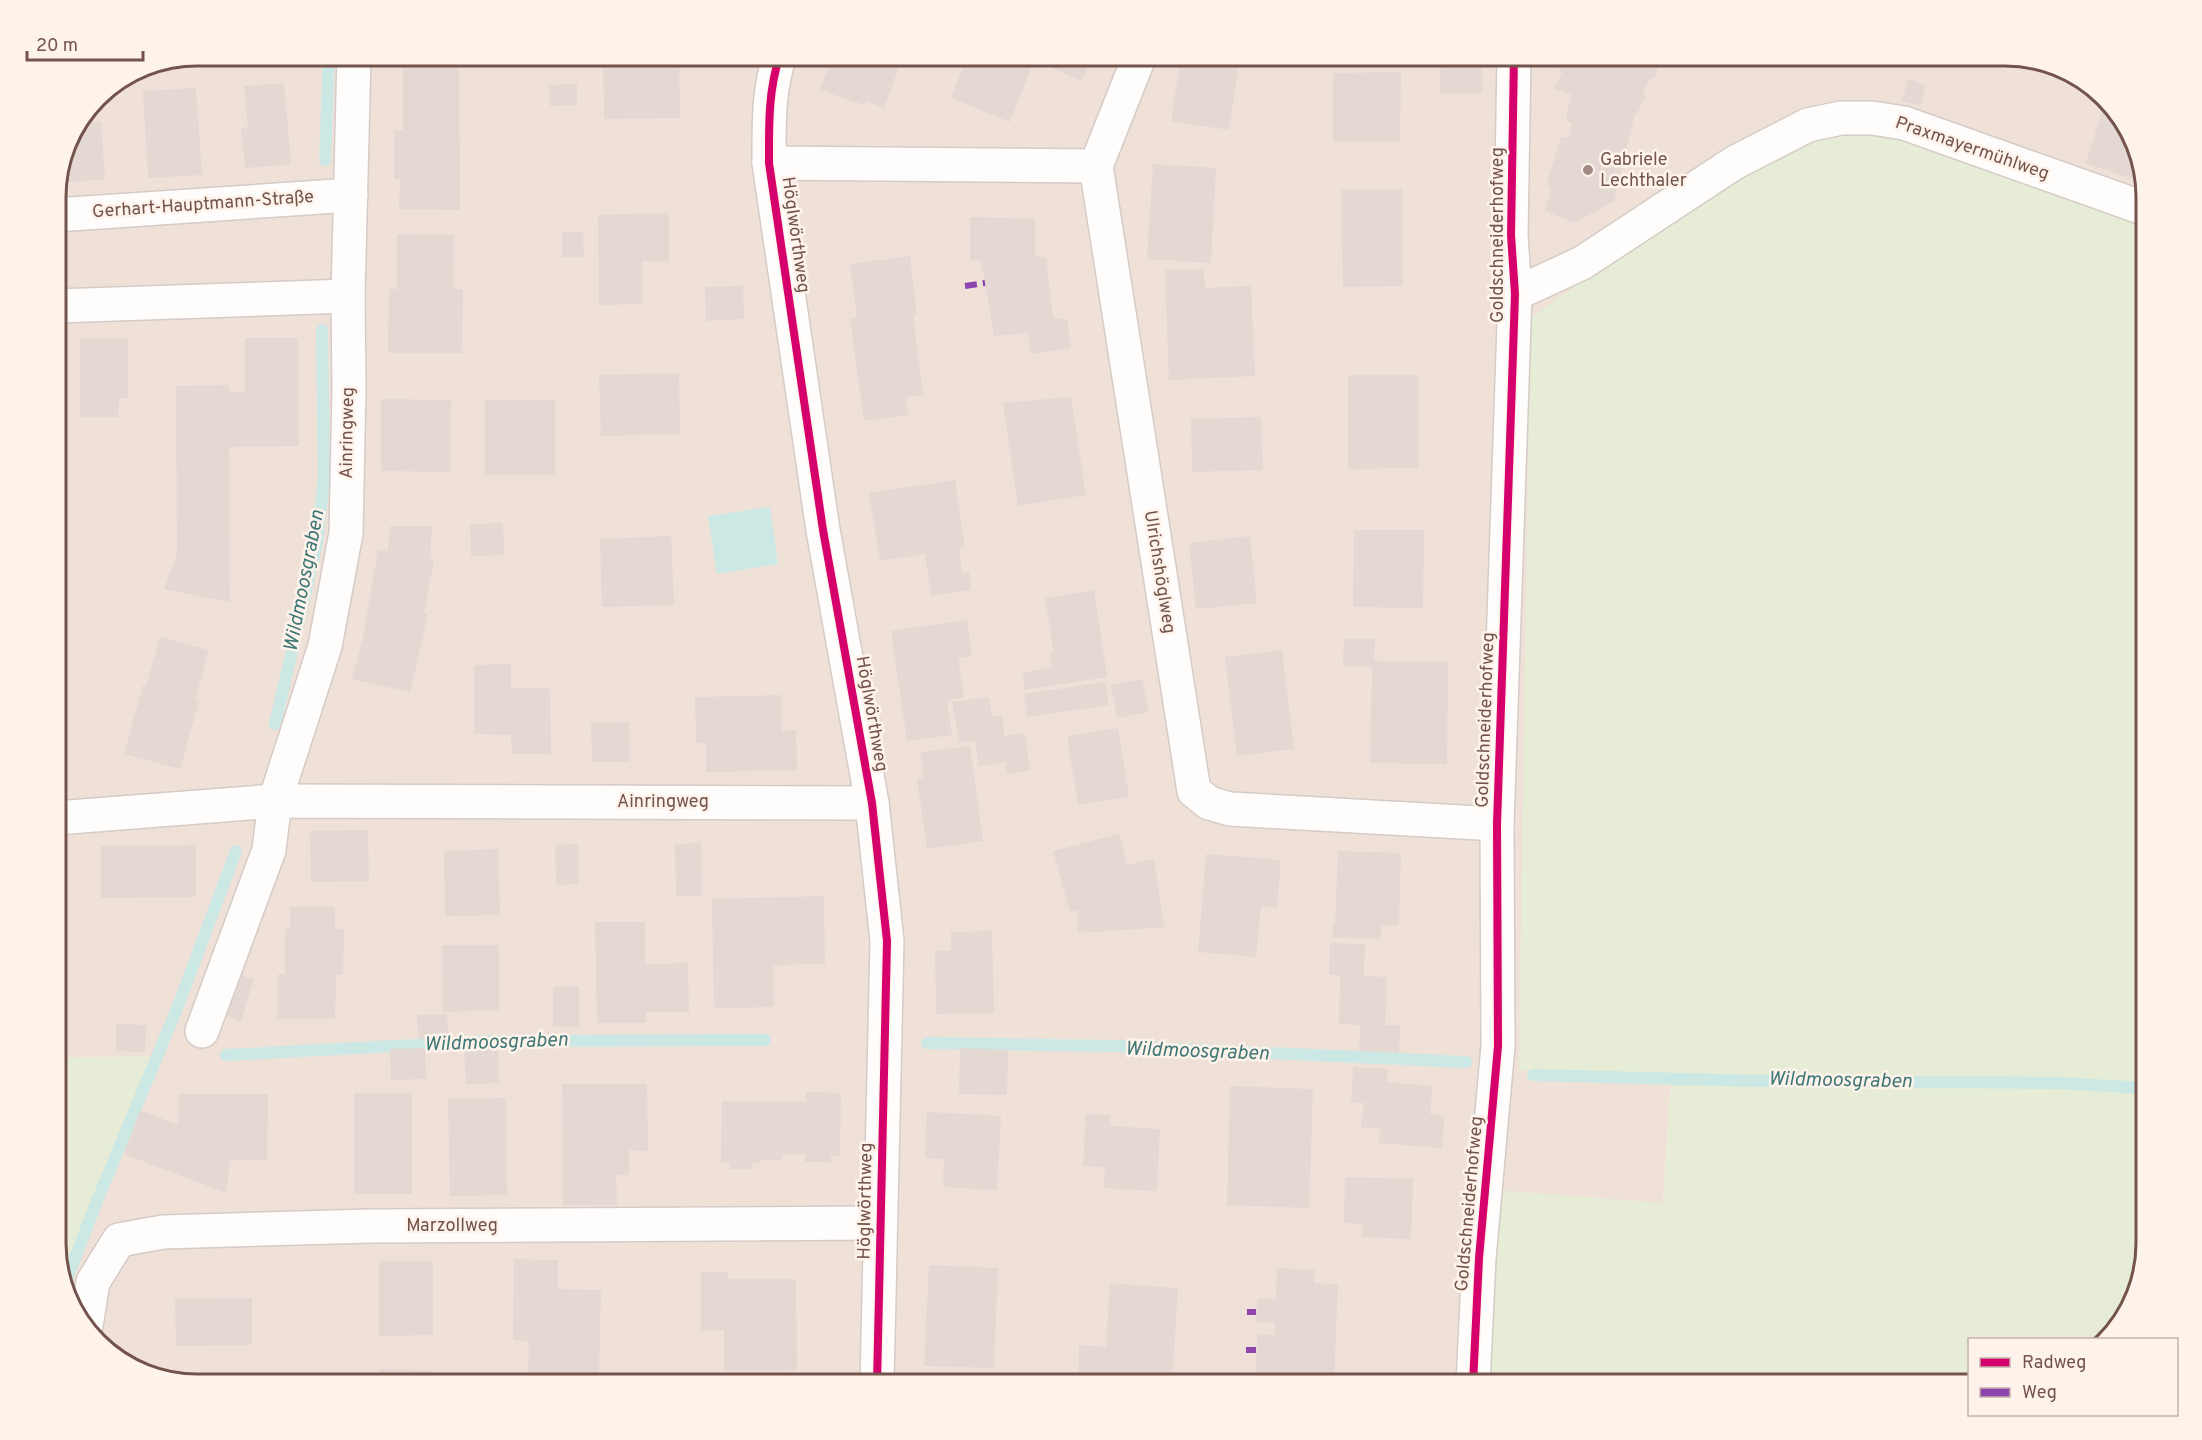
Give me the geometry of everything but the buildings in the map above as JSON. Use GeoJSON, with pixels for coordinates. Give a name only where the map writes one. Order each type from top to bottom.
{"type":"FeatureCollection","features":[{"type":"Feature","properties":{"kind":"street","name":"Ainringweg"},"geometry":{"type":"LineString","coordinates":[[202,1031],[269,850],[275,801],[325,646],[346,533],[348,296],[354,66]]}},
{"type":"Feature","properties":{"kind":"street","name":"Höglwörthweg"},"geometry":{"type":"LineString","coordinates":[[776,66],[769,112],[769,163],[823,530],[872,803],[887,941],[878,1374]]}},
{"type":"Feature","properties":{"kind":"street"},"geometry":{"type":"LineString","coordinates":[[1096,166],[1136,66]]}},
{"type":"Feature","properties":{"kind":"street","name":"Goldschneiderhofweg"},"geometry":{"type":"LineString","coordinates":[[1473,1374],[1479,1258],[1498,1046],[1497,824],[1515,294],[1511,235],[1514,66]]}},
{"type":"Feature","properties":{"kind":"street","name":"Praxmayermühlweg"},"geometry":{"type":"LineString","coordinates":[[1515,294],[1582,263],[1734,163],[1808,125],[1841,118],[1872,118],[1904,123],[2136,205]]}},
{"type":"Feature","properties":{"kind":"street","name":"Höglwörthweg"},"geometry":{"type":"LineString","coordinates":[[769,163],[1096,166]]}},
{"type":"Feature","properties":{"kind":"street","name":"Ulrichshöglweg"},"geometry":{"type":"LineString","coordinates":[[1096,166],[1194,791],[1209,803],[1230,809],[1497,824]]}},
{"type":"Feature","properties":{"kind":"street","name":"Gerhart-Hauptmann-Straße"},"geometry":{"type":"LineString","coordinates":[[66,214],[351,195]]}},
{"type":"Feature","properties":{"kind":"street"},"geometry":{"type":"LineString","coordinates":[[66,306],[348,296]]}},
{"type":"Feature","properties":{"kind":"street","name":"Ainringweg"},"geometry":{"type":"LineString","coordinates":[[275,801],[872,803]]}},
{"type":"Feature","properties":{"kind":"street"},"geometry":{"type":"LineString","coordinates":[[66,817],[275,801]]}},
{"type":"Feature","properties":{"kind":"street","name":"Marzollweg"},"geometry":{"type":"LineString","coordinates":[[88,1315],[93,1282],[119,1240],[163,1232],[370,1226],[880,1223]]}},
{"type":"Feature","properties":{"kind":"shaded area"},"geometry":{"type":"Polygon","coordinates":[[[188,66],[2005,66],[2039,70],[2063,79],[2078,88],[2104,111],[2123,139],[2135,180],[2136,210],[1520,1070],[1671,1078],[1663,1204],[1494,1374],[197,1374],[171,1371],[139,1361],[104,1336],[84,1309],[72,1281],[157,1057],[66,1058],[66,188],[70,163],[79,139],[88,124],[104,104],[139,79],[188,66]]]}},
{"type":"Feature","properties":{"kind":"green space"},"geometry":{"type":"Polygon","coordinates":[[[1830,131],[1905,134],[2136,212],[2136,1243],[2133,1269],[2123,1301],[2114,1316],[2095,1338],[1968,1338],[1968,1374],[1485,1374],[1494,1190],[1663,1203],[1671,1078],[1519,1070],[1530,318],[1689,207],[1782,154],[1830,131]]]}},
{"type":"Feature","properties":{"kind":"green space"},"geometry":{"type":"Polygon","coordinates":[[[158,1056],[72,1281],[66,1252],[66,1058],[158,1056]]]}},
{"type":"Feature","properties":{"kind":"water"},"geometry":{"type":"Polygon","coordinates":[[[770,507],[778,564],[717,574],[708,516],[770,507]]]}},
{"type":"Feature","properties":{"kind":"waterway","name":"Wildmoosgraben"},"geometry":{"type":"LineString","coordinates":[[325,160],[329,66]]}},
{"type":"Feature","properties":{"kind":"waterway","name":"Wildmoosgraben"},"geometry":{"type":"LineString","coordinates":[[275,724],[317,543],[324,479],[322,330]]}},
{"type":"Feature","properties":{"kind":"waterway","name":"Wildmoosgraben"},"geometry":{"type":"LineString","coordinates":[[69,1273],[178,1006],[236,851]]}},
{"type":"Feature","properties":{"kind":"waterway","name":"Wildmoosgraben"},"geometry":{"type":"LineString","coordinates":[[226,1055],[491,1041],[765,1040]]}},
{"type":"Feature","properties":{"kind":"waterway","name":"Wildmoosgraben"},"geometry":{"type":"LineString","coordinates":[[927,1043],[1114,1046],[1466,1062]]}},
{"type":"Feature","properties":{"kind":"waterway","name":"Wildmoosgraben"},"geometry":{"type":"LineString","coordinates":[[1533,1075],[1758,1081],[2058,1083],[2136,1087]]}},
{"type":"Feature","properties":{"kind":"marked path"},"geometry":{"type":"LineString","coordinates":[[965,286],[985,283]]}},
{"type":"Feature","properties":{"kind":"marked path"},"geometry":{"type":"LineString","coordinates":[[1247,1312],[1256,1312]]}},
{"type":"Feature","properties":{"kind":"marked path"},"geometry":{"type":"LineString","coordinates":[[1246,1350],[1256,1350]]}},
{"type":"Feature","properties":{"kind":"cycle path"},"geometry":{"type":"LineString","coordinates":[[777,66],[771,95],[769,163],[823,530],[872,803],[887,941],[877,1374]]}},
{"type":"Feature","properties":{"kind":"cycle path"},"geometry":{"type":"LineString","coordinates":[[1473,1374],[1479,1258],[1498,1046],[1497,824],[1515,294],[1511,235],[1514,66]]}},
{"type":"Feature","properties":{"kind":"place","name":"Gabriele Lechthaler"},"geometry":{"type":"Point","coordinates":[1588,170]}}]}
